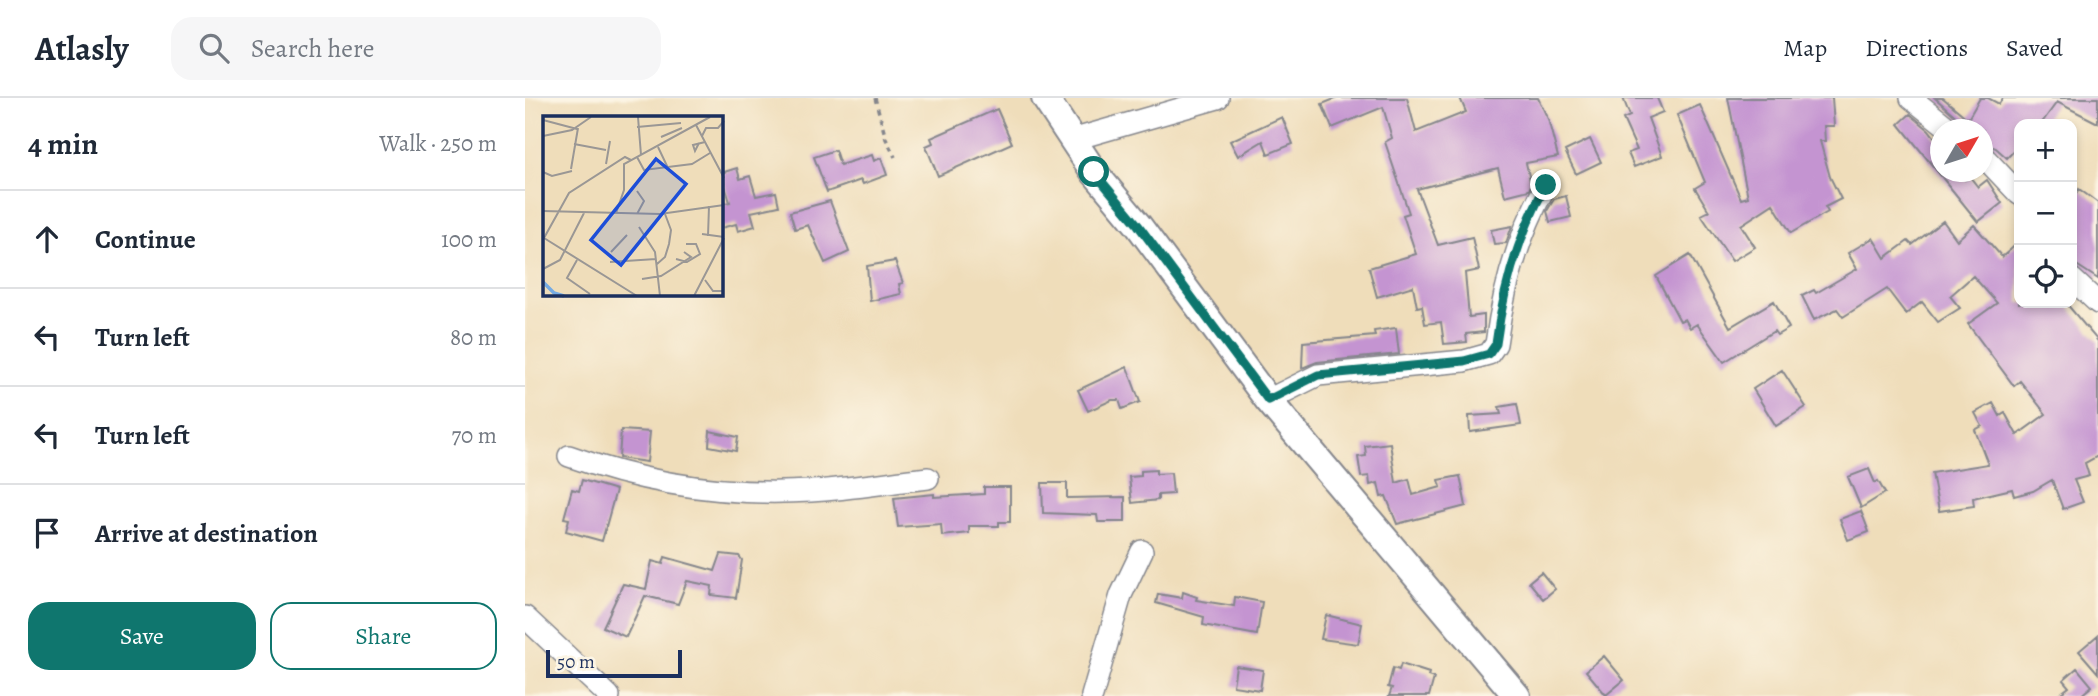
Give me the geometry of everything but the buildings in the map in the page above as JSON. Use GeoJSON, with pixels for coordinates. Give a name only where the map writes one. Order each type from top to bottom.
{"type":"FeatureCollection","features":[{"type":"Feature","properties":{"kind":"street"},"geometry":{"type":"LineString","coordinates":[[1045,98],[1075,139],[1094,172],[1138,225],[1268,400],[1517,696]]}},
{"type":"Feature","properties":{"kind":"street"},"geometry":{"type":"LineString","coordinates":[[1075,139],[1218,98]]}},
{"type":"Feature","properties":{"kind":"street"},"geometry":{"type":"LineString","coordinates":[[1911,98],[1937,119]]}},
{"type":"Feature","properties":{"kind":"street"},"geometry":{"type":"LineString","coordinates":[[1993,167],[2014,189]]}},
{"type":"Feature","properties":{"kind":"street"},"geometry":{"type":"LineString","coordinates":[[1268,400],[1318,375],[1464,361],[1489,354],[1496,344],[1513,264],[1531,213],[1546,185]]}},
{"type":"Feature","properties":{"kind":"street"},"geometry":{"type":"LineString","coordinates":[[2077,284],[2098,303]]}},
{"type":"Feature","properties":{"kind":"street"},"geometry":{"type":"LineString","coordinates":[[569,456],[615,472],[659,482],[763,492],[809,491],[928,478]]}},
{"type":"Feature","properties":{"kind":"street"},"geometry":{"type":"LineString","coordinates":[[1092,696],[1121,595],[1142,551]]}},
{"type":"Feature","properties":{"kind":"street"},"geometry":{"type":"LineString","coordinates":[[525,617],[609,696]]}},
{"type":"Feature","properties":{"kind":"path"},"geometry":{"type":"LineString","coordinates":[[875,98],[886,139],[895,157]]}},
{"type":"Feature","properties":{"kind":"route"},"geometry":{"type":"LineString","coordinates":[[1094,172],[1138,225],[1268,400],[1318,375],[1426,362],[1464,361],[1489,354],[1496,344],[1513,264],[1531,213],[1546,185]]}}]}
